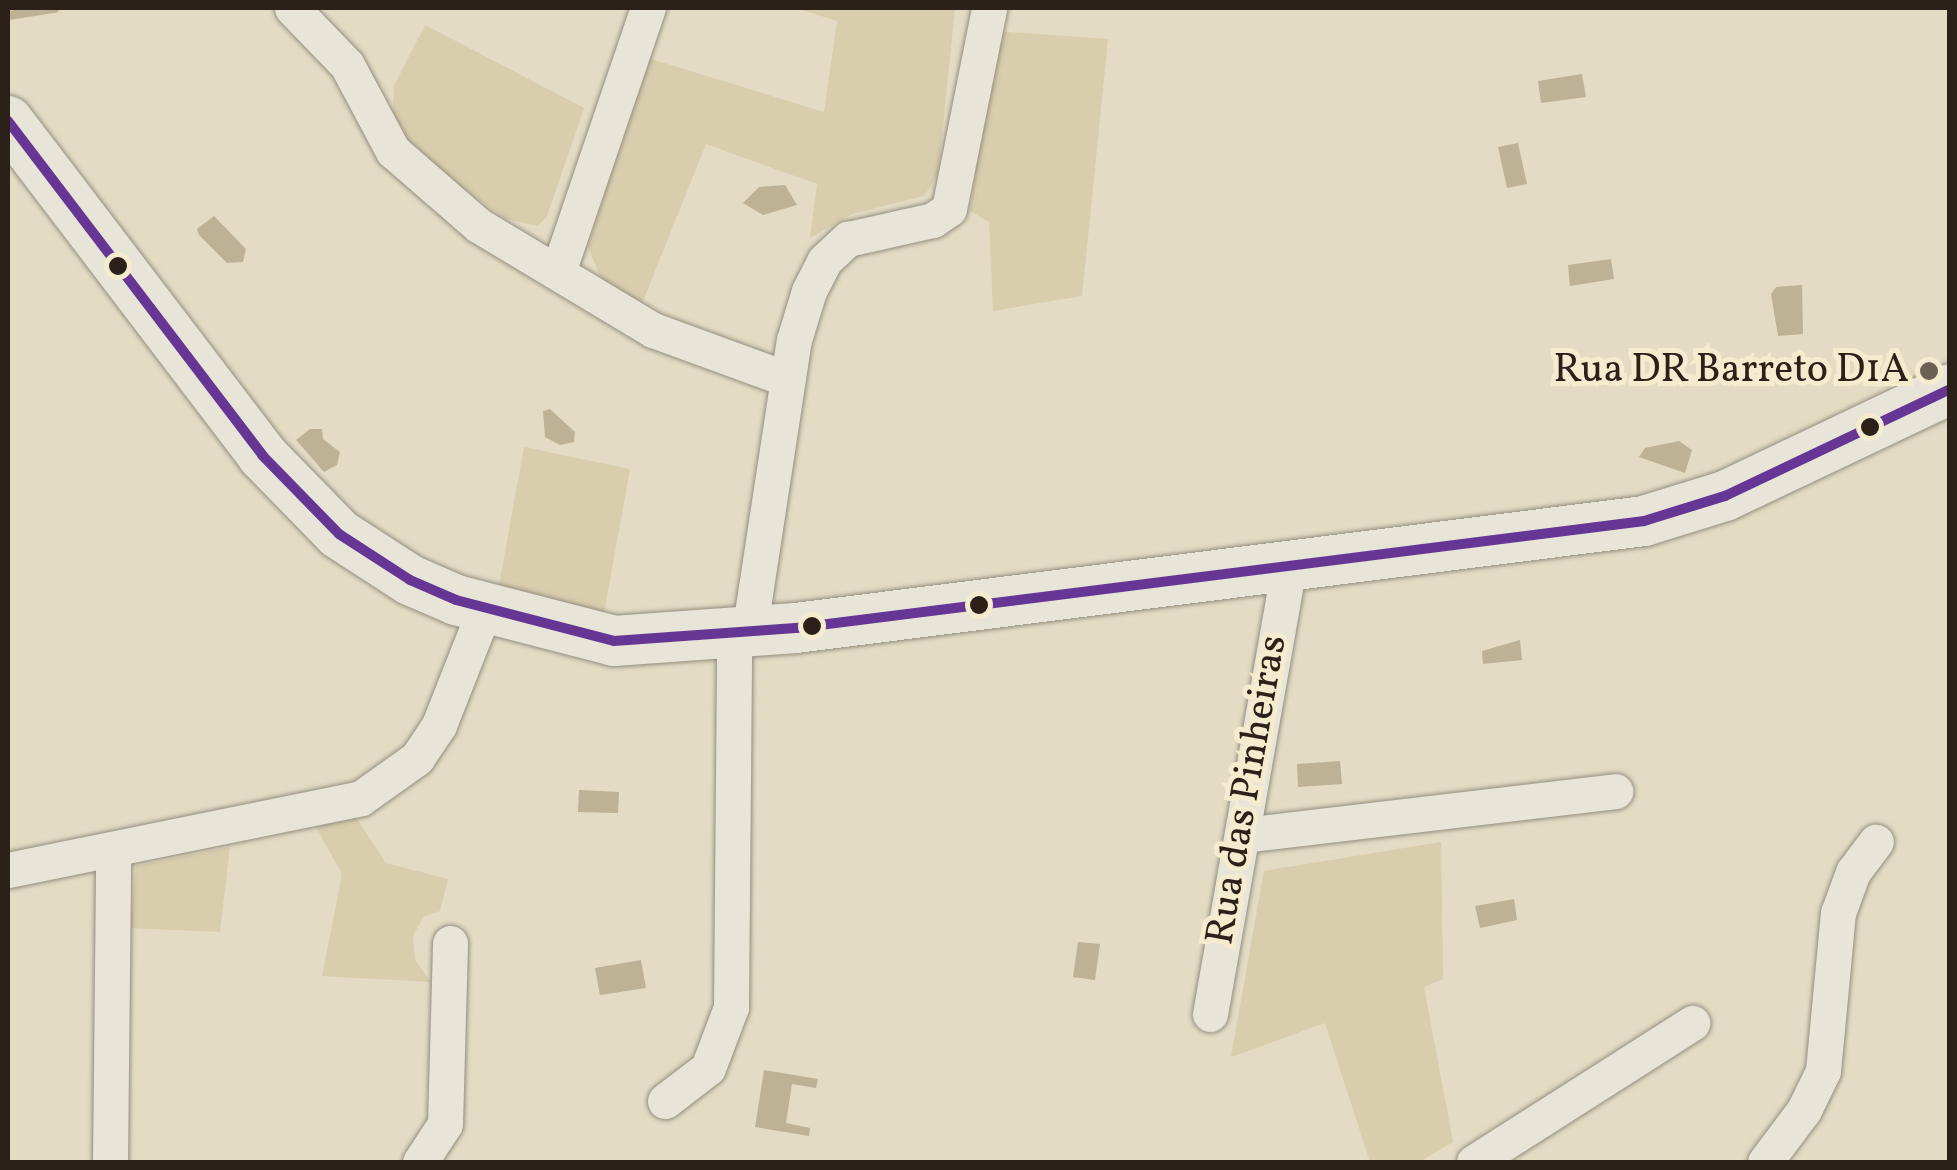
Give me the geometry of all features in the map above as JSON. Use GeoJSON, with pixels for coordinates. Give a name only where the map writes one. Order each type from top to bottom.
{"type":"FeatureCollection","features":[{"type":"Feature","properties":{"kind":"street"},"geometry":{"type":"LineString","coordinates":[[292,8],[347,66],[392,151],[478,225],[674,341],[787,380]]}},
{"type":"Feature","properties":{"kind":"street"},"geometry":{"type":"LineString","coordinates":[[558,272],[648,8]]}},
{"type":"Feature","properties":{"kind":"street"},"geometry":{"type":"LineString","coordinates":[[665,1101],[708,1068],[731,1007],[742,634],[787,380],[809,291],[836,248],[848,239],[933,220],[956,198],[989,8]]}},
{"type":"Feature","properties":{"kind":"street"},"geometry":{"type":"LineString","coordinates":[[8,121],[288,486],[383,565],[484,611],[614,641],[742,634],[1591,530],[1681,511],[1950,389]]}},
{"type":"Feature","properties":{"kind":"street","name":"Rua das Pinheiras"},"geometry":{"type":"LineString","coordinates":[[1210,1014],[1289,566]]}},
{"type":"Feature","properties":{"kind":"street"},"geometry":{"type":"LineString","coordinates":[[8,870],[361,798],[417,758],[439,725],[484,611]]}},
{"type":"Feature","properties":{"kind":"street"},"geometry":{"type":"LineString","coordinates":[[1242,835],[1615,790]]}},
{"type":"Feature","properties":{"kind":"street"},"geometry":{"type":"LineString","coordinates":[[1765,1162],[1804,1110],[1822,1071],[1838,913],[1852,872],[1876,842]]}},
{"type":"Feature","properties":{"kind":"street"},"geometry":{"type":"LineString","coordinates":[[110,1162],[112,850]]}},
{"type":"Feature","properties":{"kind":"street"},"geometry":{"type":"LineString","coordinates":[[420,1162],[445,1124],[450,943]]}},
{"type":"Feature","properties":{"kind":"street"},"geometry":{"type":"LineString","coordinates":[[1474,1162],[1692,1023]]}},
{"type":"Feature","properties":{"kind":"shaded area"},"geometry":{"type":"Polygon","coordinates":[[[796,8],[955,8],[938,175],[924,196],[852,214],[810,238],[817,184],[706,144],[641,306],[602,281],[588,247],[648,58],[824,112],[837,21],[796,8]]]}},
{"type":"Feature","properties":{"kind":"shaded area"},"geometry":{"type":"Polygon","coordinates":[[[425,25],[584,108],[547,216],[538,226],[506,219],[438,170],[392,125],[394,86],[425,25]]]}},
{"type":"Feature","properties":{"kind":"shaded area"},"geometry":{"type":"Polygon","coordinates":[[[995,31],[1108,39],[1082,296],[993,311],[989,222],[970,211],[995,31]]]}},
{"type":"Feature","properties":{"kind":"shaded area"},"geometry":{"type":"Polygon","coordinates":[[[1582,74],[1586,97],[1541,103],[1538,81],[1582,74]]]}},
{"type":"Feature","properties":{"kind":"shaded area"},"geometry":{"type":"Polygon","coordinates":[[[1518,143],[1527,184],[1507,188],[1498,147],[1518,143]]]}},
{"type":"Feature","properties":{"kind":"shaded area"},"geometry":{"type":"Polygon","coordinates":[[[785,185],[797,205],[763,215],[743,203],[759,187],[785,185]]]}},
{"type":"Feature","properties":{"kind":"shaded area"},"geometry":{"type":"Polygon","coordinates":[[[214,216],[246,249],[243,262],[227,263],[199,235],[197,229],[214,216]]]}},
{"type":"Feature","properties":{"kind":"shaded area"},"geometry":{"type":"Polygon","coordinates":[[[1611,259],[1614,279],[1570,286],[1568,265],[1611,259]]]}},
{"type":"Feature","properties":{"kind":"shaded area"},"geometry":{"type":"Polygon","coordinates":[[[1802,285],[1803,334],[1778,336],[1771,294],[1776,287],[1802,285]]]}},
{"type":"Feature","properties":{"kind":"shaded area"},"geometry":{"type":"Polygon","coordinates":[[[550,409],[575,432],[574,442],[560,445],[545,437],[543,411],[550,409]]]}},
{"type":"Feature","properties":{"kind":"shaded area"},"geometry":{"type":"Polygon","coordinates":[[[310,429],[322,429],[323,439],[340,452],[337,465],[324,472],[296,440],[310,429]]]}},
{"type":"Feature","properties":{"kind":"shaded area"},"geometry":{"type":"Polygon","coordinates":[[[1679,441],[1692,450],[1685,473],[1639,457],[1645,448],[1679,441]]]}},
{"type":"Feature","properties":{"kind":"shaded area"},"geometry":{"type":"Polygon","coordinates":[[[524,447],[630,469],[603,619],[498,591],[524,447]]]}},
{"type":"Feature","properties":{"kind":"shaded area"},"geometry":{"type":"Polygon","coordinates":[[[1520,640],[1522,660],[1483,664],[1482,651],[1520,640]]]}},
{"type":"Feature","properties":{"kind":"shaded area"},"geometry":{"type":"Polygon","coordinates":[[[1340,761],[1342,784],[1298,787],[1297,764],[1340,761]]]}},
{"type":"Feature","properties":{"kind":"shaded area"},"geometry":{"type":"Polygon","coordinates":[[[579,790],[619,792],[618,813],[578,812],[579,790]]]}},
{"type":"Feature","properties":{"kind":"shaded area"},"geometry":{"type":"Polygon","coordinates":[[[355,816],[386,863],[448,879],[440,911],[423,917],[413,936],[415,960],[431,982],[322,976],[342,874],[316,827],[355,816]]]}},
{"type":"Feature","properties":{"kind":"shaded area"},"geometry":{"type":"Polygon","coordinates":[[[1441,842],[1443,979],[1424,987],[1453,1142],[1419,1162],[1370,1162],[1325,1023],[1231,1057],[1264,871],[1441,842]]]}},
{"type":"Feature","properties":{"kind":"shaded area"},"geometry":{"type":"Polygon","coordinates":[[[230,847],[220,932],[130,928],[136,866],[230,847]]]}},
{"type":"Feature","properties":{"kind":"shaded area"},"geometry":{"type":"Polygon","coordinates":[[[1514,899],[1517,920],[1480,928],[1475,906],[1514,899]]]}},
{"type":"Feature","properties":{"kind":"shaded area"},"geometry":{"type":"Polygon","coordinates":[[[1078,942],[1100,944],[1095,980],[1073,977],[1078,942]]]}},
{"type":"Feature","properties":{"kind":"shaded area"},"geometry":{"type":"Polygon","coordinates":[[[641,960],[646,988],[600,995],[595,968],[641,960]]]}},
{"type":"Feature","properties":{"kind":"shaded area"},"geometry":{"type":"Polygon","coordinates":[[[764,1070],[818,1079],[816,1088],[792,1084],[786,1123],[810,1128],[809,1136],[755,1127],[764,1070]]]}},
{"type":"Feature","properties":{"kind":"waterway"},"geometry":{"type":"LineString","coordinates":[[8,15],[54,8]]}},
{"type":"Feature","properties":{"kind":"transit line"},"geometry":{"type":"LineString","coordinates":[[8,121],[262,455],[339,534],[410,580],[456,600],[614,641],[796,628],[1644,521],[1725,496],[1950,389]]}},
{"type":"Feature","properties":{"kind":"place","name":"Rua DR Barreto D1A"},"geometry":{"type":"Point","coordinates":[1929,371]}}]}
